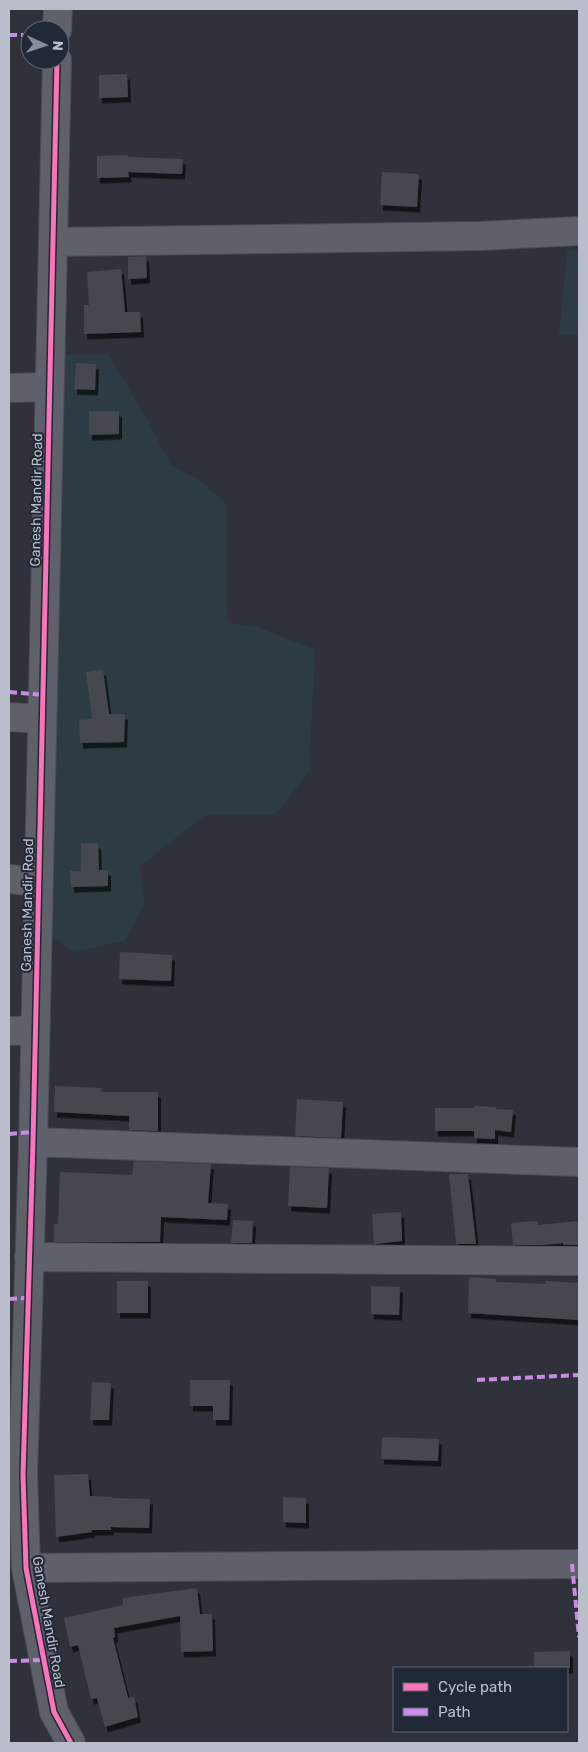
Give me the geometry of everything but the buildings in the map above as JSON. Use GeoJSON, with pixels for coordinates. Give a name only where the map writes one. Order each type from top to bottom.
{"type":"FeatureCollection","features":[{"type":"Feature","properties":{"kind":"street","name":"Ganesh Mandir Road"},"geometry":{"type":"LineString","coordinates":[[57,70],[38,882],[22,1031],[32,1142],[29,1258],[16,1475],[26,1568],[54,1712],[72,1743]]}},
{"type":"Feature","properties":{"kind":"street"},"geometry":{"type":"LineString","coordinates":[[53,242],[470,236],[579,231]]}},
{"type":"Feature","properties":{"kind":"street"},"geometry":{"type":"LineString","coordinates":[[9,388],[49,388]]}},
{"type":"Feature","properties":{"kind":"street"},"geometry":{"type":"LineString","coordinates":[[9,717],[42,719]]}},
{"type":"Feature","properties":{"kind":"street"},"geometry":{"type":"LineString","coordinates":[[9,879],[38,882]]}},
{"type":"Feature","properties":{"kind":"street"},"geometry":{"type":"LineString","coordinates":[[32,1142],[579,1162]]}},
{"type":"Feature","properties":{"kind":"street"},"geometry":{"type":"LineString","coordinates":[[29,1258],[579,1261]]}},
{"type":"Feature","properties":{"kind":"street"},"geometry":{"type":"LineString","coordinates":[[26,1568],[579,1564]]}},
{"type":"Feature","properties":{"kind":"shaded area"},"geometry":{"type":"Polygon","coordinates":[[[579,250],[579,335],[559,335],[567,251],[579,250]]]}},
{"type":"Feature","properties":{"kind":"shaded area"},"geometry":{"type":"Polygon","coordinates":[[[63,355],[109,355],[148,421],[171,465],[199,480],[226,503],[226,606],[229,623],[258,627],[315,650],[309,772],[275,815],[205,815],[140,866],[145,904],[124,941],[75,952],[50,935],[63,355]]]}},
{"type":"Feature","properties":{"kind":"marked path"},"geometry":{"type":"LineString","coordinates":[[9,35],[20,35]]}},
{"type":"Feature","properties":{"kind":"marked path"},"geometry":{"type":"LineString","coordinates":[[9,692],[43,695]]}},
{"type":"Feature","properties":{"kind":"marked path"},"geometry":{"type":"LineString","coordinates":[[9,1134],[33,1132]]}},
{"type":"Feature","properties":{"kind":"marked path"},"geometry":{"type":"LineString","coordinates":[[9,1299],[28,1298]]}},
{"type":"Feature","properties":{"kind":"marked path"},"geometry":{"type":"LineString","coordinates":[[477,1380],[579,1375]]}},
{"type":"Feature","properties":{"kind":"marked path"},"geometry":{"type":"LineString","coordinates":[[572,1564],[579,1637]]}},
{"type":"Feature","properties":{"kind":"marked path"},"geometry":{"type":"LineString","coordinates":[[9,1661],[44,1660]]}},
{"type":"Feature","properties":{"kind":"cycle path"},"geometry":{"type":"LineString","coordinates":[[57,70],[33,1142],[23,1475],[26,1568],[54,1712],[71,1743]]}}]}
